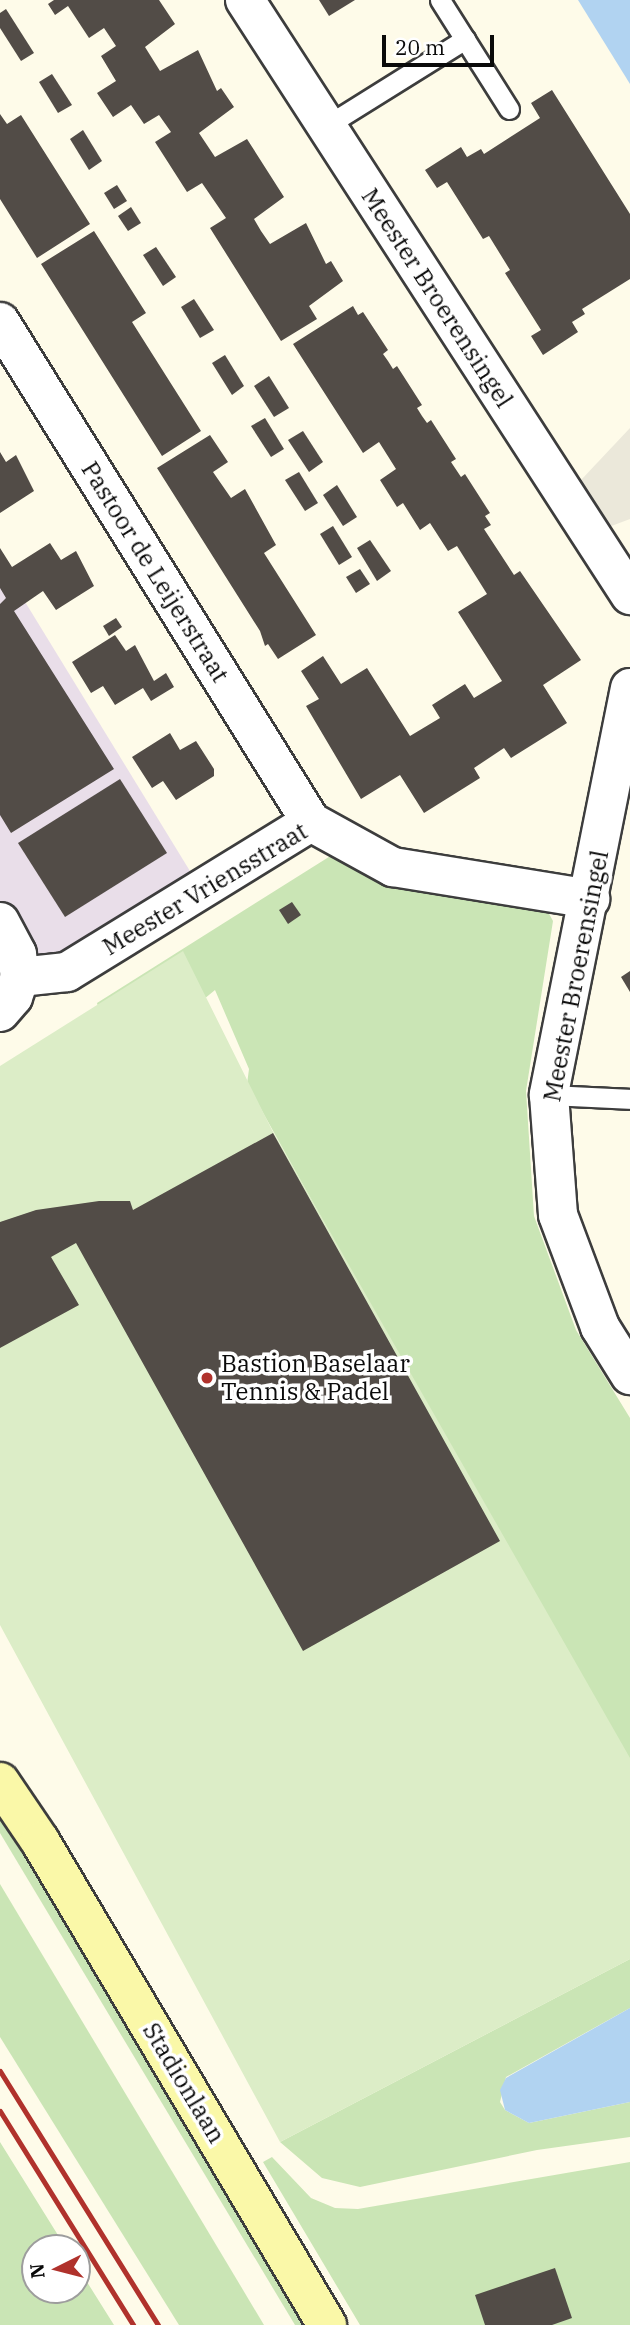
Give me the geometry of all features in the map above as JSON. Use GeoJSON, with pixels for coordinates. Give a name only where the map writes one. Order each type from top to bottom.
{"type":"FeatureCollection","features":[{"type":"Feature","properties":{"kind":"main road","name":"Stadionlaan"},"geometry":{"type":"LineString","coordinates":[[0,1757],[40,1841]]}},
{"type":"Feature","properties":{"kind":"main road","name":"Stadionlaan"},"geometry":{"type":"LineString","coordinates":[[0,1782],[40,1841],[327,2325]]}},
{"type":"Feature","properties":{"kind":"street","name":"Meester Broerensingel"},"geometry":{"type":"LineString","coordinates":[[245,0],[630,595]]}},
{"type":"Feature","properties":{"kind":"street","name":"Pastoor de Leijerstraat"},"geometry":{"type":"LineString","coordinates":[[0,322],[311,822]]}},
{"type":"Feature","properties":{"kind":"street","name":"Meester Broerensingel"},"geometry":{"type":"LineString","coordinates":[[630,688],[550,1096],[558,1215],[600,1327],[630,1375]]}},
{"type":"Feature","properties":{"kind":"street","name":"Meester Vriensstraat"},"geometry":{"type":"LineString","coordinates":[[20,977],[67,972],[311,822],[393,867],[590,899]]}},
{"type":"Feature","properties":{"kind":"street"},"geometry":{"type":"LineString","coordinates":[[0,922],[16,954],[20,977],[13,997],[0,1012]]}},
{"type":"Feature","properties":{"kind":"lane"},"geometry":{"type":"LineString","coordinates":[[440,0],[509,109]]}},
{"type":"Feature","properties":{"kind":"lane"},"geometry":{"type":"LineString","coordinates":[[326,125],[465,39]]}},
{"type":"Feature","properties":{"kind":"lane"},"geometry":{"type":"LineString","coordinates":[[550,1096],[630,1099]]}},
{"type":"Feature","properties":{"kind":"shaded area"},"geometry":{"type":"Polygon","coordinates":[[[630,428],[630,519],[590,534],[565,497],[630,428]]]}},
{"type":"Feature","properties":{"kind":"shaded area"},"geometry":{"type":"Polygon","coordinates":[[[0,561],[193,876],[0,990],[0,561]]]}},
{"type":"Feature","properties":{"kind":"green space"},"geometry":{"type":"Polygon","coordinates":[[[332,855],[547,910],[553,921],[526,1091],[534,1216],[576,1330],[630,1418],[630,1762],[501,1541],[247,1084],[249,1069],[215,990],[198,1004],[103,1026],[97,1003],[332,855]]]}},
{"type":"Feature","properties":{"kind":"green space","name":"Bastion Baselaar Tennis & Padel"},"geometry":{"type":"Polygon","coordinates":[[[183,951],[272,1130],[630,1758],[630,1959],[280,2142],[0,1625],[0,1066],[183,951]]]}},
{"type":"Feature","properties":{"kind":"green space"},"geometry":{"type":"Polygon","coordinates":[[[0,1815],[303,2325],[295,2325],[0,1833],[0,1815]]]}},
{"type":"Feature","properties":{"kind":"green space"},"geometry":{"type":"Polygon","coordinates":[[[0,1884],[264,2325],[179,2325],[0,2037],[0,1884]]]}},
{"type":"Feature","properties":{"kind":"green space"},"geometry":{"type":"Polygon","coordinates":[[[630,1959],[630,2008],[506,2077],[500,2102],[505,2110],[529,2123],[630,2102],[630,2137],[537,2150],[360,2187],[322,2178],[280,2142],[630,1959]]]}},
{"type":"Feature","properties":{"kind":"green space"},"geometry":{"type":"Polygon","coordinates":[[[0,2142],[57,2234],[21,2234],[21,2304],[91,2304],[91,2288],[114,2325],[0,2325],[0,2142]]]}},
{"type":"Feature","properties":{"kind":"green space"},"geometry":{"type":"Polygon","coordinates":[[[272,2157],[311,2198],[335,2208],[358,2209],[630,2162],[630,2325],[360,2325],[263,2162],[272,2157]]]}},
{"type":"Feature","properties":{"kind":"water"},"geometry":{"type":"Polygon","coordinates":[[[578,0],[630,0],[630,84],[578,0]]]}},
{"type":"Feature","properties":{"kind":"water"},"geometry":{"type":"Polygon","coordinates":[[[630,2008],[630,2102],[529,2123],[505,2110],[500,2090],[506,2078],[630,2008]]]}},
{"type":"Feature","properties":{"kind":"building"},"geometry":{"type":"Polygon","coordinates":[[[54,0],[159,0],[175,24],[145,47],[160,71],[198,50],[217,91],[221,88],[234,107],[199,133],[215,157],[247,139],[284,197],[254,219],[261,231],[270,244],[306,223],[326,264],[331,261],[343,281],[309,306],[317,319],[281,341],[210,228],[226,218],[202,183],[187,192],[155,142],[171,132],[159,115],[144,124],[131,105],[113,117],[97,93],[116,81],[101,56],[116,46],[104,28],[89,38],[68,6],[55,15],[48,4],[54,0]]]}},
{"type":"Feature","properties":{"kind":"building"},"geometry":{"type":"Polygon","coordinates":[[[319,0],[355,0],[329,16],[319,0]]]}},
{"type":"Feature","properties":{"kind":"building"},"geometry":{"type":"Polygon","coordinates":[[[6,9],[34,53],[21,61],[0,28],[0,13],[6,9]]]}},
{"type":"Feature","properties":{"kind":"building"},"geometry":{"type":"Polygon","coordinates":[[[52,74],[72,105],[58,113],[39,82],[52,74]]]}},
{"type":"Feature","properties":{"kind":"building"},"geometry":{"type":"Polygon","coordinates":[[[552,90],[630,214],[630,279],[582,309],[585,314],[572,322],[578,332],[543,355],[531,336],[541,330],[505,273],[510,270],[489,236],[483,239],[447,182],[437,188],[425,170],[461,147],[467,157],[481,149],[484,154],[540,118],[531,103],[552,90]]]}},
{"type":"Feature","properties":{"kind":"building"},"geometry":{"type":"Polygon","coordinates":[[[0,114],[7,124],[21,115],[90,224],[37,258],[0,199],[0,114]]]}},
{"type":"Feature","properties":{"kind":"building"},"geometry":{"type":"Polygon","coordinates":[[[83,130],[102,161],[89,170],[70,139],[83,130]]]}},
{"type":"Feature","properties":{"kind":"building"},"geometry":{"type":"Polygon","coordinates":[[[117,185],[127,201],[114,209],[104,193],[117,185]]]}},
{"type":"Feature","properties":{"kind":"building"},"geometry":{"type":"Polygon","coordinates":[[[131,207],[141,223],[128,231],[118,216],[131,207]]]}},
{"type":"Feature","properties":{"kind":"building"},"geometry":{"type":"Polygon","coordinates":[[[94,231],[146,313],[132,322],[201,431],[162,456],[41,264],[94,231]]]}},
{"type":"Feature","properties":{"kind":"building"},"geometry":{"type":"Polygon","coordinates":[[[156,247],[176,277],[163,286],[143,255],[156,247]]]}},
{"type":"Feature","properties":{"kind":"building"},"geometry":{"type":"Polygon","coordinates":[[[194,299],[214,330],[200,338],[181,307],[194,299]]]}},
{"type":"Feature","properties":{"kind":"building"},"geometry":{"type":"Polygon","coordinates":[[[353,306],[358,315],[363,312],[388,350],[383,354],[393,369],[397,366],[422,405],[417,408],[422,416],[427,423],[431,420],[456,459],[451,462],[461,477],[465,474],[490,513],[485,516],[491,525],[484,529],[514,575],[520,571],[581,660],[543,685],[567,723],[511,758],[504,748],[474,768],[480,778],[424,813],[400,775],[361,799],[306,706],[319,699],[301,671],[323,656],[341,684],[367,668],[410,736],[440,718],[432,705],[465,684],[474,698],[502,681],[458,612],[487,594],[457,546],[448,551],[430,523],[420,530],[403,503],[397,507],[380,480],[396,469],[379,442],[363,453],[293,344],[353,306]]]}},
{"type":"Feature","properties":{"kind":"building"},"geometry":{"type":"Polygon","coordinates":[[[225,355],[244,386],[232,395],[212,363],[225,355]]]}},
{"type":"Feature","properties":{"kind":"building"},"geometry":{"type":"Polygon","coordinates":[[[269,376],[289,408],[274,417],[254,386],[269,376]]]}},
{"type":"Feature","properties":{"kind":"building"},"geometry":{"type":"Polygon","coordinates":[[[265,418],[284,449],[271,457],[251,426],[265,418]]]}},
{"type":"Feature","properties":{"kind":"building"},"geometry":{"type":"Polygon","coordinates":[[[303,431],[323,462],[309,472],[288,440],[303,431]]]}},
{"type":"Feature","properties":{"kind":"building"},"geometry":{"type":"Polygon","coordinates":[[[210,435],[228,462],[213,472],[231,498],[245,489],[276,545],[264,553],[316,635],[278,659],[268,644],[265,646],[260,631],[157,468],[210,435]]]}},
{"type":"Feature","properties":{"kind":"building"},"geometry":{"type":"Polygon","coordinates":[[[0,452],[6,462],[16,455],[34,491],[0,513],[0,452]]]}},
{"type":"Feature","properties":{"kind":"building"},"geometry":{"type":"Polygon","coordinates":[[[299,472],[318,503],[305,511],[285,480],[299,472]]]}},
{"type":"Feature","properties":{"kind":"building"},"geometry":{"type":"Polygon","coordinates":[[[337,485],[357,517],[343,526],[323,495],[337,485]]]}},
{"type":"Feature","properties":{"kind":"building"},"geometry":{"type":"Polygon","coordinates":[[[333,526],[352,557],[339,565],[320,534],[333,526]]]}},
{"type":"Feature","properties":{"kind":"building"},"geometry":{"type":"Polygon","coordinates":[[[370,540],[391,571],[377,581],[357,548],[370,540]]]}},
{"type":"Feature","properties":{"kind":"building"},"geometry":{"type":"Polygon","coordinates":[[[50,543],[61,560],[76,551],[94,586],[56,610],[43,591],[14,611],[114,769],[11,833],[0,815],[0,604],[6,598],[0,588],[0,548],[12,567],[50,543]]]}},
{"type":"Feature","properties":{"kind":"building"},"geometry":{"type":"Polygon","coordinates":[[[360,569],[370,584],[356,593],[346,577],[360,569]]]}},
{"type":"Feature","properties":{"kind":"building"},"geometry":{"type":"Polygon","coordinates":[[[116,618],[122,627],[109,636],[103,626],[116,618]]]}},
{"type":"Feature","properties":{"kind":"building"},"geometry":{"type":"Polygon","coordinates":[[[115,635],[126,651],[135,645],[154,681],[166,673],[174,687],[151,701],[143,688],[115,705],[103,686],[91,693],[72,662],[115,635]]]}},
{"type":"Feature","properties":{"kind":"building"},"geometry":{"type":"Polygon","coordinates":[[[170,733],[180,750],[196,741],[214,769],[214,776],[176,800],[163,781],[152,788],[132,757],[170,733]]]}},
{"type":"Feature","properties":{"kind":"building"},"geometry":{"type":"Polygon","coordinates":[[[120,779],[167,853],[65,917],[18,843],[120,779]]]}},
{"type":"Feature","properties":{"kind":"building"},"geometry":{"type":"Polygon","coordinates":[[[292,902],[301,915],[288,924],[279,910],[292,902]]]}},
{"type":"Feature","properties":{"kind":"building"},"geometry":{"type":"Polygon","coordinates":[[[630,971],[630,992],[621,977],[630,971]]]}},
{"type":"Feature","properties":{"kind":"building"},"geometry":{"type":"Polygon","coordinates":[[[273,1133],[500,1541],[303,1651],[76,1243],[51,1257],[79,1305],[0,1348],[0,1222],[36,1210],[99,1201],[130,1201],[133,1210],[273,1133]]]}},
{"type":"Feature","properties":{"kind":"building"},"geometry":{"type":"Polygon","coordinates":[[[555,2268],[572,2318],[552,2325],[485,2325],[475,2295],[555,2268]]]}},
{"type":"Feature","properties":{"kind":"railway"},"geometry":{"type":"LineString","coordinates":[[0,2071],[158,2325]]}},
{"type":"Feature","properties":{"kind":"railway"},"geometry":{"type":"LineString","coordinates":[[0,2111],[133,2325]]}},
{"type":"Feature","properties":{"kind":"place","name":"Bastion Baselaar Tennis & Padel"},"geometry":{"type":"Point","coordinates":[207,1378]}}]}
